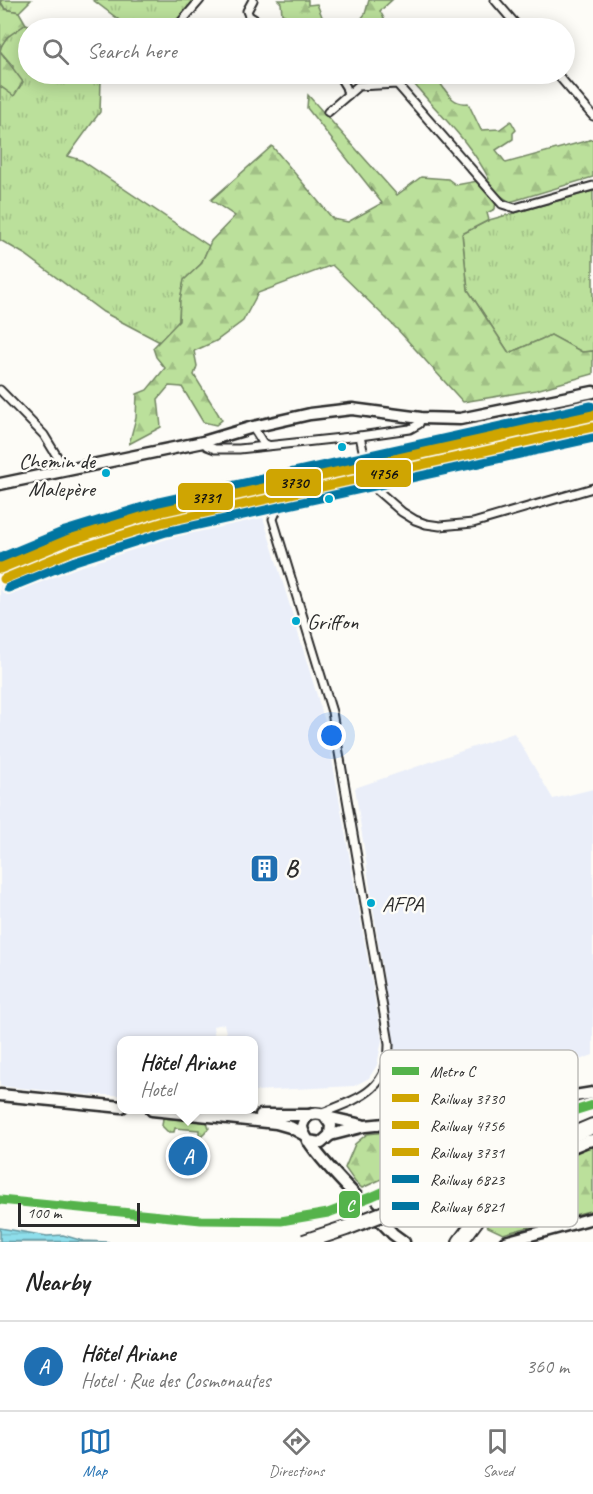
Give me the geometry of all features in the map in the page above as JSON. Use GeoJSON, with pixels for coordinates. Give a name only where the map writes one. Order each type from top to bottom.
{"type":"FeatureCollection","features":[{"type":"Feature","properties":{"kind":"highway"},"geometry":{"type":"LineString","coordinates":[[586,1133],[593,1126]]}},
{"type":"Feature","properties":{"kind":"highway"},"geometry":{"type":"LineString","coordinates":[[304,1242],[380,1215]]}},
{"type":"Feature","properties":{"kind":"highway"},"geometry":{"type":"LineString","coordinates":[[460,1242],[471,1227]]}},
{"type":"Feature","properties":{"kind":"main road"},"geometry":{"type":"LineString","coordinates":[[0,484],[203,442],[253,427],[310,414],[352,409],[421,418],[460,419],[593,392]]}},
{"type":"Feature","properties":{"kind":"main road"},"geometry":{"type":"LineString","coordinates":[[578,1096],[593,1094]]}},
{"type":"Feature","properties":{"kind":"main road"},"geometry":{"type":"LineString","coordinates":[[0,1095],[117,1107]]}},
{"type":"Feature","properties":{"kind":"main road"},"geometry":{"type":"LineString","coordinates":[[344,1107],[347,1119],[352,1123]]}},
{"type":"Feature","properties":{"kind":"main road"},"geometry":{"type":"LineString","coordinates":[[198,1114],[232,1117],[290,1127],[321,1143],[326,1123]]}},
{"type":"Feature","properties":{"kind":"main road"},"geometry":{"type":"LineString","coordinates":[[232,1117],[244,1114],[326,1123],[365,1126],[380,1125]]}},
{"type":"Feature","properties":{"kind":"main road"},"geometry":{"type":"LineString","coordinates":[[326,1123],[327,1154],[333,1170]]}},
{"type":"Feature","properties":{"kind":"main road"},"geometry":{"type":"LineString","coordinates":[[365,1126],[352,1123],[302,1126],[319,1157],[380,1220]]}},
{"type":"Feature","properties":{"kind":"main road"},"geometry":{"type":"LineString","coordinates":[[578,1146],[593,1140]]}},
{"type":"Feature","properties":{"kind":"main road"},"geometry":{"type":"LineString","coordinates":[[578,1222],[593,1218]]}},
{"type":"Feature","properties":{"kind":"main road"},"geometry":{"type":"LineString","coordinates":[[386,1227],[404,1242]]}},
{"type":"Feature","properties":{"kind":"main road"},"geometry":{"type":"LineString","coordinates":[[505,1242],[560,1227]]}},
{"type":"Feature","properties":{"kind":"street"},"geometry":{"type":"LineString","coordinates":[[185,18],[200,0]]}},
{"type":"Feature","properties":{"kind":"street"},"geometry":{"type":"LineString","coordinates":[[252,18],[247,11],[253,0]]}},
{"type":"Feature","properties":{"kind":"street"},"geometry":{"type":"LineString","coordinates":[[495,0],[510,18]]}},
{"type":"Feature","properties":{"kind":"street"},"geometry":{"type":"LineString","coordinates":[[344,84],[348,95]]}},
{"type":"Feature","properties":{"kind":"street"},"geometry":{"type":"LineString","coordinates":[[328,112],[358,86],[397,84],[502,204],[515,208],[593,186]]}},
{"type":"Feature","properties":{"kind":"street"},"geometry":{"type":"LineString","coordinates":[[566,84],[593,116]]}},
{"type":"Feature","properties":{"kind":"street"},"geometry":{"type":"LineString","coordinates":[[0,390],[45,435],[66,471]]}},
{"type":"Feature","properties":{"kind":"street"},"geometry":{"type":"LineString","coordinates":[[203,442],[207,446],[222,450],[360,436],[410,429],[419,424],[421,418]]}},
{"type":"Feature","properties":{"kind":"street"},"geometry":{"type":"LineString","coordinates":[[253,427],[263,443],[268,445]]}},
{"type":"Feature","properties":{"kind":"street"},"geometry":{"type":"LineString","coordinates":[[360,436],[370,484],[393,506],[415,520],[440,526],[472,523],[593,488]]}},
{"type":"Feature","properties":{"kind":"street"},"geometry":{"type":"LineString","coordinates":[[370,484],[285,502],[278,507],[273,519],[332,712],[389,1050]]}},
{"type":"Feature","properties":{"kind":"street"},"geometry":{"type":"LineString","coordinates":[[326,1123],[344,1107],[370,1090],[380,1079]]}},
{"type":"Feature","properties":{"kind":"street"},"geometry":{"type":"LineString","coordinates":[[326,1123],[344,1107]]}},
{"type":"Feature","properties":{"kind":"shaded area"},"geometry":{"type":"Polygon","coordinates":[[[593,406],[593,420],[196,507],[100,534],[0,574],[0,560],[17,552],[72,529],[160,503],[213,489],[593,406]]]}},
{"type":"Feature","properties":{"kind":"shaded area"},"geometry":{"type":"Polygon","coordinates":[[[259,504],[326,725],[382,1040],[377,1065],[369,1078],[354,1086],[258,1091],[258,1036],[227,1036],[224,1024],[213,1026],[214,1036],[117,1036],[117,1095],[93,1095],[0,1086],[0,579],[107,541],[259,504]]]}},
{"type":"Feature","properties":{"kind":"shaded area","name":"AFPA"},"geometry":{"type":"Polygon","coordinates":[[[514,733],[553,799],[593,789],[593,1055],[578,1060],[578,1050],[395,1050],[355,788],[514,733]]]}},
{"type":"Feature","properties":{"kind":"green space"},"geometry":{"type":"Polygon","coordinates":[[[0,0],[31,0],[19,12],[5,9],[0,0]]]}},
{"type":"Feature","properties":{"kind":"green space"},"geometry":{"type":"Polygon","coordinates":[[[93,0],[194,0],[179,18],[117,18],[93,0]]]}},
{"type":"Feature","properties":{"kind":"green space"},"geometry":{"type":"Polygon","coordinates":[[[278,0],[308,0],[308,5],[317,4],[323,18],[291,18],[282,14],[281,3],[278,0]]]}},
{"type":"Feature","properties":{"kind":"green space"},"geometry":{"type":"Polygon","coordinates":[[[369,0],[392,0],[380,11],[384,18],[362,18],[369,0]]]}},
{"type":"Feature","properties":{"kind":"green space"},"geometry":{"type":"Polygon","coordinates":[[[0,2],[5,9],[19,12],[22,18],[18,18],[18,29],[7,37],[0,48],[0,2]]]}},
{"type":"Feature","properties":{"kind":"green space"},"geometry":{"type":"Polygon","coordinates":[[[18,29],[18,84],[101,84],[100,112],[68,156],[81,160],[209,246],[201,264],[184,281],[179,321],[160,342],[103,312],[26,255],[0,240],[0,86],[14,95],[13,66],[0,51],[6,38],[18,29]]]}},
{"type":"Feature","properties":{"kind":"green space"},"geometry":{"type":"Polygon","coordinates":[[[0,51],[18,75],[18,84],[22,84],[14,96],[0,86],[0,51]]]}},
{"type":"Feature","properties":{"kind":"green space"},"geometry":{"type":"Polygon","coordinates":[[[414,84],[441,84],[454,100],[468,103],[481,130],[500,129],[511,121],[516,130],[513,133],[513,139],[496,150],[506,163],[593,139],[593,177],[510,202],[501,196],[496,199],[495,209],[487,213],[489,220],[462,234],[468,290],[509,353],[551,335],[582,352],[593,351],[593,374],[536,390],[463,402],[397,329],[332,265],[258,293],[243,321],[216,341],[194,351],[197,366],[194,375],[222,420],[216,425],[203,422],[182,387],[169,386],[158,399],[161,427],[129,444],[136,418],[137,394],[147,390],[165,368],[156,357],[153,348],[179,321],[184,280],[201,264],[211,241],[235,216],[211,200],[272,146],[333,219],[348,222],[382,203],[307,108],[308,95],[397,195],[421,177],[448,179],[456,185],[489,179],[461,137],[414,84]]]}},
{"type":"Feature","properties":{"kind":"green space"},"geometry":{"type":"Polygon","coordinates":[[[593,191],[593,351],[582,352],[551,335],[509,353],[468,290],[462,234],[489,220],[593,191]]]}},
{"type":"Feature","properties":{"kind":"green space"},"geometry":{"type":"Polygon","coordinates":[[[163,1118],[207,1122],[209,1128],[202,1135],[199,1135],[199,1130],[175,1128],[174,1132],[168,1132],[162,1126],[163,1118]]]}},
{"type":"Feature","properties":{"kind":"green space"},"geometry":{"type":"Polygon","coordinates":[[[380,1133],[380,1180],[362,1188],[345,1168],[355,1144],[367,1134],[380,1133]]]}},
{"type":"Feature","properties":{"kind":"green space"},"geometry":{"type":"Polygon","coordinates":[[[593,1147],[593,1210],[578,1214],[578,1152],[593,1147]]]}},
{"type":"Feature","properties":{"kind":"green space"},"geometry":{"type":"Polygon","coordinates":[[[488,1227],[529,1227],[503,1234],[488,1227]]]}},
{"type":"Feature","properties":{"kind":"water"},"geometry":{"type":"Polygon","coordinates":[[[0,1228],[47,1236],[63,1235],[83,1241],[109,1242],[0,1242],[0,1228]]]}},
{"type":"Feature","properties":{"kind":"metro line","name":"C"},"geometry":{"type":"LineString","coordinates":[[578,1110],[593,1105]]}},
{"type":"Feature","properties":{"kind":"metro line","name":"C"},"geometry":{"type":"LineString","coordinates":[[0,1200],[201,1220],[281,1221],[328,1213],[380,1193]]}},
{"type":"Feature","properties":{"kind":"rail line","name":"6823"},"geometry":{"type":"LineString","coordinates":[[0,558],[65,531],[159,502],[591,406]]}},
{"type":"Feature","properties":{"kind":"rail line","name":"3731"},"geometry":{"type":"LineString","coordinates":[[0,564],[87,529],[160,507],[593,411]]}},
{"type":"Feature","properties":{"kind":"rail line","name":"3730"},"geometry":{"type":"LineString","coordinates":[[0,569],[68,541],[161,512],[593,416]]}},
{"type":"Feature","properties":{"kind":"rail line","name":"4756"},"geometry":{"type":"LineString","coordinates":[[4,579],[72,551],[164,522],[593,427]]}},
{"type":"Feature","properties":{"kind":"rail line","name":"6821"},"geometry":{"type":"LineString","coordinates":[[8,588],[75,561],[166,532],[593,438]]}},
{"type":"Feature","properties":{"kind":"place","name":"Chemin de Malepère"},"geometry":{"type":"Point","coordinates":[106,473]}},
{"type":"Feature","properties":{"kind":"place","name":"Griffon"},"geometry":{"type":"Point","coordinates":[296,621]}},
{"type":"Feature","properties":{"kind":"place","name":"B"},"geometry":{"type":"Point","coordinates":[264,868]}},
{"type":"Feature","properties":{"kind":"place","name":"AFPA"},"geometry":{"type":"Point","coordinates":[371,903]}},
{"type":"Feature","properties":{"kind":"place","name":"Hôtel Ariane"},"geometry":{"type":"Point","coordinates":[188,1156]}}]}
